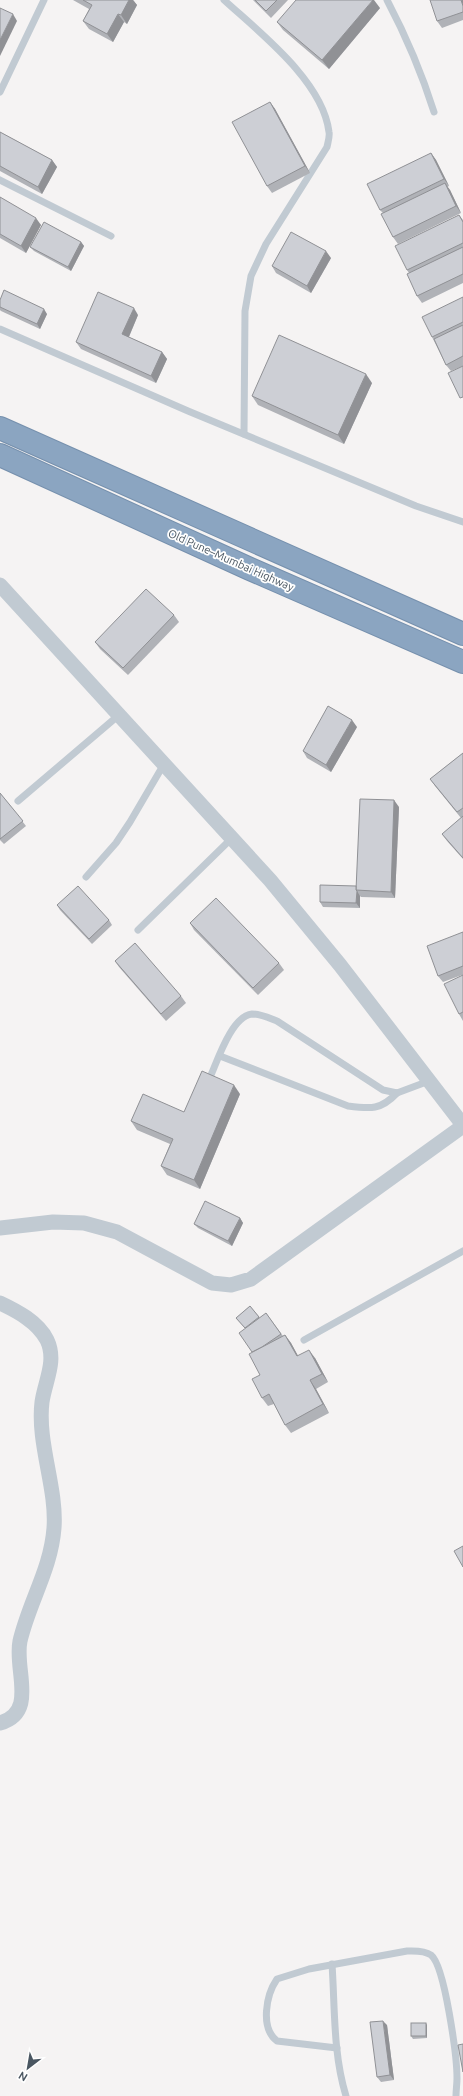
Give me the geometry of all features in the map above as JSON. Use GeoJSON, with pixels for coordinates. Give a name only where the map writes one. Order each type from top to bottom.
{"type":"FeatureCollection","features":[{"type":"Feature","properties":{"kind":"highway"},"geometry":{"type":"LineString","coordinates":[[0,428],[463,634]]}},
{"type":"Feature","properties":{"kind":"highway","name":"Old Pune–Mumbai Highway"},"geometry":{"type":"LineString","coordinates":[[0,455],[250,570],[463,662]]}},
{"type":"Feature","properties":{"kind":"street"},"geometry":{"type":"LineString","coordinates":[[0,585],[270,880],[340,965],[463,1125],[251,1279],[231,1285],[212,1283],[117,1232],[84,1223],[53,1222],[0,1228]]}},
{"type":"Feature","properties":{"kind":"street"},"geometry":{"type":"LineString","coordinates":[[0,1302],[22,1314],[33,1323],[47,1340],[52,1359],[42,1402],[42,1433],[54,1527],[49,1561],[20,1642],[19,1665],[23,1696],[18,1711],[11,1720],[0,1723]]}},
{"type":"Feature","properties":{"kind":"lane"},"geometry":{"type":"LineString","coordinates":[[0,92],[44,0]]}},
{"type":"Feature","properties":{"kind":"lane"},"geometry":{"type":"LineString","coordinates":[[224,0],[292,64],[312,90],[324,114],[329,132],[327,147],[266,244],[251,276],[245,312],[244,434]]}},
{"type":"Feature","properties":{"kind":"lane"},"geometry":{"type":"LineString","coordinates":[[387,0],[400,25],[426,88],[434,112]]}},
{"type":"Feature","properties":{"kind":"lane"},"geometry":{"type":"LineString","coordinates":[[0,180],[111,236]]}},
{"type":"Feature","properties":{"kind":"lane"},"geometry":{"type":"LineString","coordinates":[[0,329],[416,506],[463,522]]}},
{"type":"Feature","properties":{"kind":"lane"},"geometry":{"type":"LineString","coordinates":[[18,801],[119,715]]}},
{"type":"Feature","properties":{"kind":"lane"},"geometry":{"type":"LineString","coordinates":[[86,877],[123,833],[164,764]]}},
{"type":"Feature","properties":{"kind":"lane"},"geometry":{"type":"LineString","coordinates":[[138,930],[232,838]]}},
{"type":"Feature","properties":{"kind":"lane"},"geometry":{"type":"LineString","coordinates":[[211,1075],[231,1032],[239,1021],[251,1014],[262,1015],[276,1021],[383,1090],[397,1093]]}},
{"type":"Feature","properties":{"kind":"lane"},"geometry":{"type":"LineString","coordinates":[[220,1056],[348,1106],[367,1109],[388,1103],[397,1093],[429,1080]]}},
{"type":"Feature","properties":{"kind":"lane"},"geometry":{"type":"LineString","coordinates":[[304,1340],[463,1251]]}},
{"type":"Feature","properties":{"kind":"lane"},"geometry":{"type":"LineString","coordinates":[[337,2048],[277,2042],[270,2036],[268,2029],[269,1998],[272,1985],[277,1979],[289,1974],[332,1964],[407,1951],[420,1951],[431,1955],[438,1965],[444,1986],[457,2077],[456,2096]]}},
{"type":"Feature","properties":{"kind":"lane"},"geometry":{"type":"LineString","coordinates":[[332,1964],[337,2048],[341,2081],[346,2096]]}},
{"type":"Feature","properties":{"kind":"building"},"geometry":{"type":"Polygon","coordinates":[[[83,0],[129,0],[121,15],[118,14],[107,34],[83,21],[92,5],[83,0]]]}},
{"type":"Feature","properties":{"kind":"building"},"geometry":{"type":"Polygon","coordinates":[[[255,0],[277,0],[266,11],[255,0]]]}},
{"type":"Feature","properties":{"kind":"building"},"geometry":{"type":"Polygon","coordinates":[[[296,0],[373,0],[322,60],[277,22],[296,0]]]}},
{"type":"Feature","properties":{"kind":"building"},"geometry":{"type":"Polygon","coordinates":[[[430,0],[461,0],[463,12],[437,21],[430,0]]]}},
{"type":"Feature","properties":{"kind":"building"},"geometry":{"type":"Polygon","coordinates":[[[0,8],[13,14],[0,40],[0,8]]]}},
{"type":"Feature","properties":{"kind":"building"},"geometry":{"type":"Polygon","coordinates":[[[270,102],[305,166],[267,186],[232,122],[270,102]]]}},
{"type":"Feature","properties":{"kind":"building"},"geometry":{"type":"Polygon","coordinates":[[[0,132],[52,160],[38,187],[0,166],[0,132]]]}},
{"type":"Feature","properties":{"kind":"building"},"geometry":{"type":"Polygon","coordinates":[[[431,153],[444,179],[380,210],[367,184],[431,153]]]}},
{"type":"Feature","properties":{"kind":"building"},"geometry":{"type":"Polygon","coordinates":[[[445,183],[456,206],[393,237],[381,214],[445,183]]]}},
{"type":"Feature","properties":{"kind":"building"},"geometry":{"type":"Polygon","coordinates":[[[0,197],[36,218],[21,246],[0,234],[0,197]]]}},
{"type":"Feature","properties":{"kind":"building"},"geometry":{"type":"Polygon","coordinates":[[[459,215],[463,222],[463,243],[407,270],[395,246],[459,215]]]}},
{"type":"Feature","properties":{"kind":"building"},"geometry":{"type":"Polygon","coordinates":[[[44,222],[81,242],[68,267],[30,247],[44,222]]]}},
{"type":"Feature","properties":{"kind":"building"},"geometry":{"type":"Polygon","coordinates":[[[291,232],[326,251],[307,286],[272,266],[291,232]]]}},
{"type":"Feature","properties":{"kind":"building"},"geometry":{"type":"Polygon","coordinates":[[[463,247],[463,274],[417,296],[407,274],[463,247]]]}},
{"type":"Feature","properties":{"kind":"building"},"geometry":{"type":"Polygon","coordinates":[[[4,290],[44,309],[37,324],[0,307],[0,300],[4,290]]]}},
{"type":"Feature","properties":{"kind":"building"},"geometry":{"type":"Polygon","coordinates":[[[98,292],[134,308],[122,334],[162,352],[151,376],[76,342],[98,292]]]}},
{"type":"Feature","properties":{"kind":"building"},"geometry":{"type":"Polygon","coordinates":[[[463,297],[463,322],[432,337],[422,317],[463,297]]]}},
{"type":"Feature","properties":{"kind":"building"},"geometry":{"type":"Polygon","coordinates":[[[463,325],[463,356],[446,365],[434,339],[463,325]]]}},
{"type":"Feature","properties":{"kind":"building"},"geometry":{"type":"Polygon","coordinates":[[[279,335],[366,374],[338,435],[252,396],[279,335]]]}},
{"type":"Feature","properties":{"kind":"building"},"geometry":{"type":"Polygon","coordinates":[[[463,366],[463,397],[460,398],[448,373],[463,366]]]}},
{"type":"Feature","properties":{"kind":"building"},"geometry":{"type":"Polygon","coordinates":[[[146,589],[174,615],[123,668],[95,642],[146,589]]]}},
{"type":"Feature","properties":{"kind":"building"},"geometry":{"type":"Polygon","coordinates":[[[328,706],[352,720],[326,765],[303,751],[328,706]]]}},
{"type":"Feature","properties":{"kind":"building"},"geometry":{"type":"Polygon","coordinates":[[[463,753],[463,808],[457,812],[430,779],[463,753]]]}},
{"type":"Feature","properties":{"kind":"building"},"geometry":{"type":"Polygon","coordinates":[[[0,793],[23,821],[0,839],[0,793]]]}},
{"type":"Feature","properties":{"kind":"building"},"geometry":{"type":"Polygon","coordinates":[[[360,799],[394,800],[391,892],[356,890],[360,799]]]}},
{"type":"Feature","properties":{"kind":"building"},"geometry":{"type":"Polygon","coordinates":[[[463,816],[463,858],[442,834],[463,816]]]}},
{"type":"Feature","properties":{"kind":"building"},"geometry":{"type":"Polygon","coordinates":[[[320,885],[356,886],[356,903],[320,902],[320,885]]]}},
{"type":"Feature","properties":{"kind":"building"},"geometry":{"type":"Polygon","coordinates":[[[78,886],[109,920],[89,939],[57,905],[78,886]]]}},
{"type":"Feature","properties":{"kind":"building"},"geometry":{"type":"Polygon","coordinates":[[[216,898],[279,963],[253,988],[190,923],[216,898]]]}},
{"type":"Feature","properties":{"kind":"building"},"geometry":{"type":"Polygon","coordinates":[[[463,932],[463,966],[438,976],[427,946],[463,932]]]}},
{"type":"Feature","properties":{"kind":"building"},"geometry":{"type":"Polygon","coordinates":[[[135,943],[181,996],[161,1014],[115,961],[135,943]]]}},
{"type":"Feature","properties":{"kind":"building"},"geometry":{"type":"Polygon","coordinates":[[[463,975],[463,1012],[459,1014],[444,984],[463,975]]]}},
{"type":"Feature","properties":{"kind":"building"},"geometry":{"type":"Polygon","coordinates":[[[202,1071],[234,1085],[194,1180],[161,1166],[173,1139],[131,1121],[143,1094],[184,1112],[202,1071]]]}},
{"type":"Feature","properties":{"kind":"building"},"geometry":{"type":"Polygon","coordinates":[[[205,1201],[240,1218],[228,1241],[194,1224],[205,1201]]]}},
{"type":"Feature","properties":{"kind":"building"},"geometry":{"type":"Polygon","coordinates":[[[250,1306],[259,1317],[245,1328],[236,1318],[250,1306]]]}},
{"type":"Feature","properties":{"kind":"building"},"geometry":{"type":"Polygon","coordinates":[[[266,1313],[281,1334],[252,1352],[239,1333],[266,1313]]]}},
{"type":"Feature","properties":{"kind":"building"},"geometry":{"type":"Polygon","coordinates":[[[285,1335],[297,1356],[309,1350],[322,1374],[310,1380],[323,1404],[285,1425],[269,1394],[262,1398],[252,1379],[260,1375],[249,1354],[285,1335]]]}},
{"type":"Feature","properties":{"kind":"building"},"geometry":{"type":"Polygon","coordinates":[[[463,1546],[463,1567],[454,1551],[463,1546]]]}},
{"type":"Feature","properties":{"kind":"building"},"geometry":{"type":"Polygon","coordinates":[[[383,2021],[390,2075],[377,2077],[370,2022],[383,2021]]]}},
{"type":"Feature","properties":{"kind":"building"},"geometry":{"type":"Polygon","coordinates":[[[411,2023],[426,2023],[426,2036],[411,2036],[411,2023]]]}},
{"type":"Feature","properties":{"kind":"building"},"geometry":{"type":"Polygon","coordinates":[[[463,2044],[463,2072],[458,2045],[463,2044]]]}}]}
